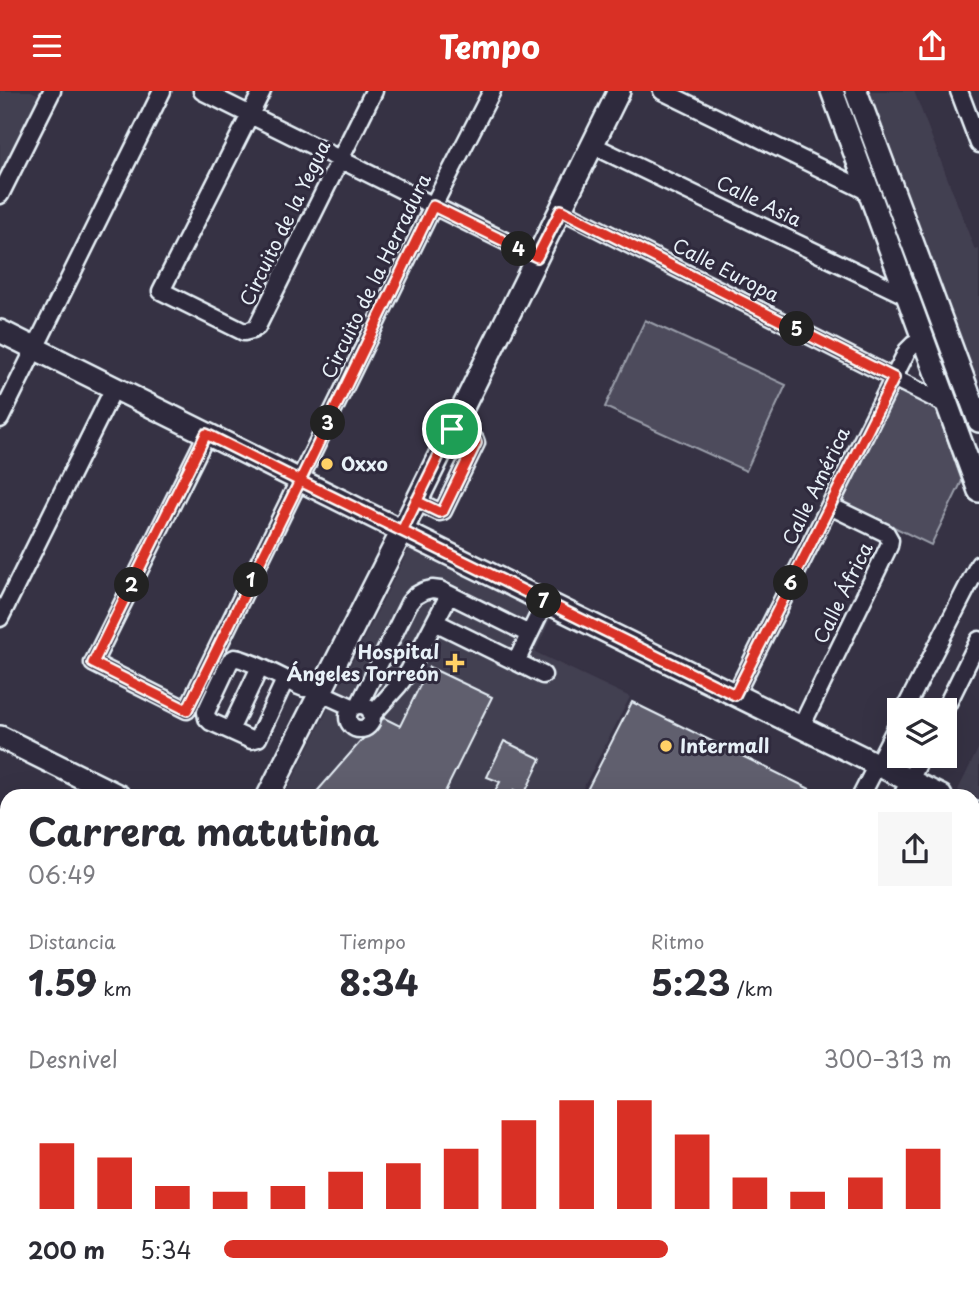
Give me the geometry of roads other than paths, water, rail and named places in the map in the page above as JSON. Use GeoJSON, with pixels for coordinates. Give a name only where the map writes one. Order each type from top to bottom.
{"type":"FeatureCollection","features":[{"type":"Feature","properties":{"kind":"main road"},"geometry":{"type":"LineString","coordinates":[[271,789],[314,693],[402,531],[619,91]]}},
{"type":"Feature","properties":{"kind":"main road"},"geometry":{"type":"LineString","coordinates":[[832,91],[979,491]]}},
{"type":"Feature","properties":{"kind":"main road"},"geometry":{"type":"LineString","coordinates":[[856,91],[979,421]]}},
{"type":"Feature","properties":{"kind":"main road"},"geometry":{"type":"LineString","coordinates":[[869,192],[887,200],[906,229]]}},
{"type":"Feature","properties":{"kind":"main road"},"geometry":{"type":"LineString","coordinates":[[0,331],[877,765],[906,789]]}},
{"type":"Feature","properties":{"kind":"main road"},"geometry":{"type":"LineString","coordinates":[[0,737],[105,789]]}},
{"type":"Feature","properties":{"kind":"street"},"geometry":{"type":"LineString","coordinates":[[0,195],[52,91]]}},
{"type":"Feature","properties":{"kind":"street"},"geometry":{"type":"LineString","coordinates":[[0,419],[162,91]]}},
{"type":"Feature","properties":{"kind":"street"},"geometry":{"type":"LineString","coordinates":[[202,91],[537,257]]}},
{"type":"Feature","properties":{"kind":"street"},"geometry":{"type":"LineString","coordinates":[[250,115],[262,91]]}},
{"type":"Feature","properties":{"kind":"street","name":"Circuito de la Yegua"},"geometry":{"type":"LineString","coordinates":[[250,115],[161,291],[244,332],[257,327],[374,91]]}},
{"type":"Feature","properties":{"kind":"street","name":"Circuito de la Herradura"},"geometry":{"type":"LineString","coordinates":[[206,434],[93,663],[187,710],[492,91]]}},
{"type":"Feature","properties":{"kind":"street"},"geometry":{"type":"LineString","coordinates":[[662,91],[869,192]]}},
{"type":"Feature","properties":{"kind":"street"},"geometry":{"type":"LineString","coordinates":[[959,91],[974,113],[979,144]]}},
{"type":"Feature","properties":{"kind":"street","name":"Calle Asia"},"geometry":{"type":"LineString","coordinates":[[592,145],[907,296]]}},
{"type":"Feature","properties":{"kind":"street","name":"Calle Europa"},"geometry":{"type":"LineString","coordinates":[[561,210],[947,405]]}},
{"type":"Feature","properties":{"kind":"street","name":"Calle América"},"geometry":{"type":"LineString","coordinates":[[735,695],[907,351],[923,340]]}},
{"type":"Feature","properties":{"kind":"street"},"geometry":{"type":"LineString","coordinates":[[1,615],[114,388]]}},
{"type":"Feature","properties":{"kind":"street","name":"Calle África"},"geometry":{"type":"LineString","coordinates":[[801,727],[890,540],[886,533],[830,506]]}},
{"type":"Feature","properties":{"kind":"street"},"geometry":{"type":"LineString","coordinates":[[911,698],[979,564]]}},
{"type":"Feature","properties":{"kind":"street"},"geometry":{"type":"LineString","coordinates":[[358,712],[409,603],[424,591],[432,589],[449,594],[529,634]]}},
{"type":"Feature","properties":{"kind":"street"},"geometry":{"type":"LineString","coordinates":[[285,680],[258,738],[251,740],[207,718],[206,712],[230,661],[235,659],[260,667],[314,693],[344,712],[358,712],[398,686],[409,671],[449,594]]}},
{"type":"Feature","properties":{"kind":"street"},"geometry":{"type":"LineString","coordinates":[[516,662],[545,602]]}},
{"type":"Feature","properties":{"kind":"street"},"geometry":{"type":"LineString","coordinates":[[435,622],[543,675]]}},
{"type":"Feature","properties":{"kind":"street"},"geometry":{"type":"LineString","coordinates":[[950,698],[979,640]]}},
{"type":"Feature","properties":{"kind":"street"},"geometry":{"type":"LineString","coordinates":[[229,730],[260,667]]}},
{"type":"Feature","properties":{"kind":"street"},"geometry":{"type":"LineString","coordinates":[[865,789],[887,745]]}},
{"type":"Feature","properties":{"kind":"street"},"geometry":{"type":"LineString","coordinates":[[906,789],[916,768]]}},
{"type":"Feature","properties":{"kind":"place","name":"Oxxo"},"geometry":{"type":"Point","coordinates":[327,464]}},
{"type":"Feature","properties":{"kind":"place","name":"Hospital Ángeles Torreón"},"geometry":{"type":"Point","coordinates":[455,663]}},
{"type":"Feature","properties":{"kind":"place","name":"Intermall"},"geometry":{"type":"Point","coordinates":[666,746]}}]}
